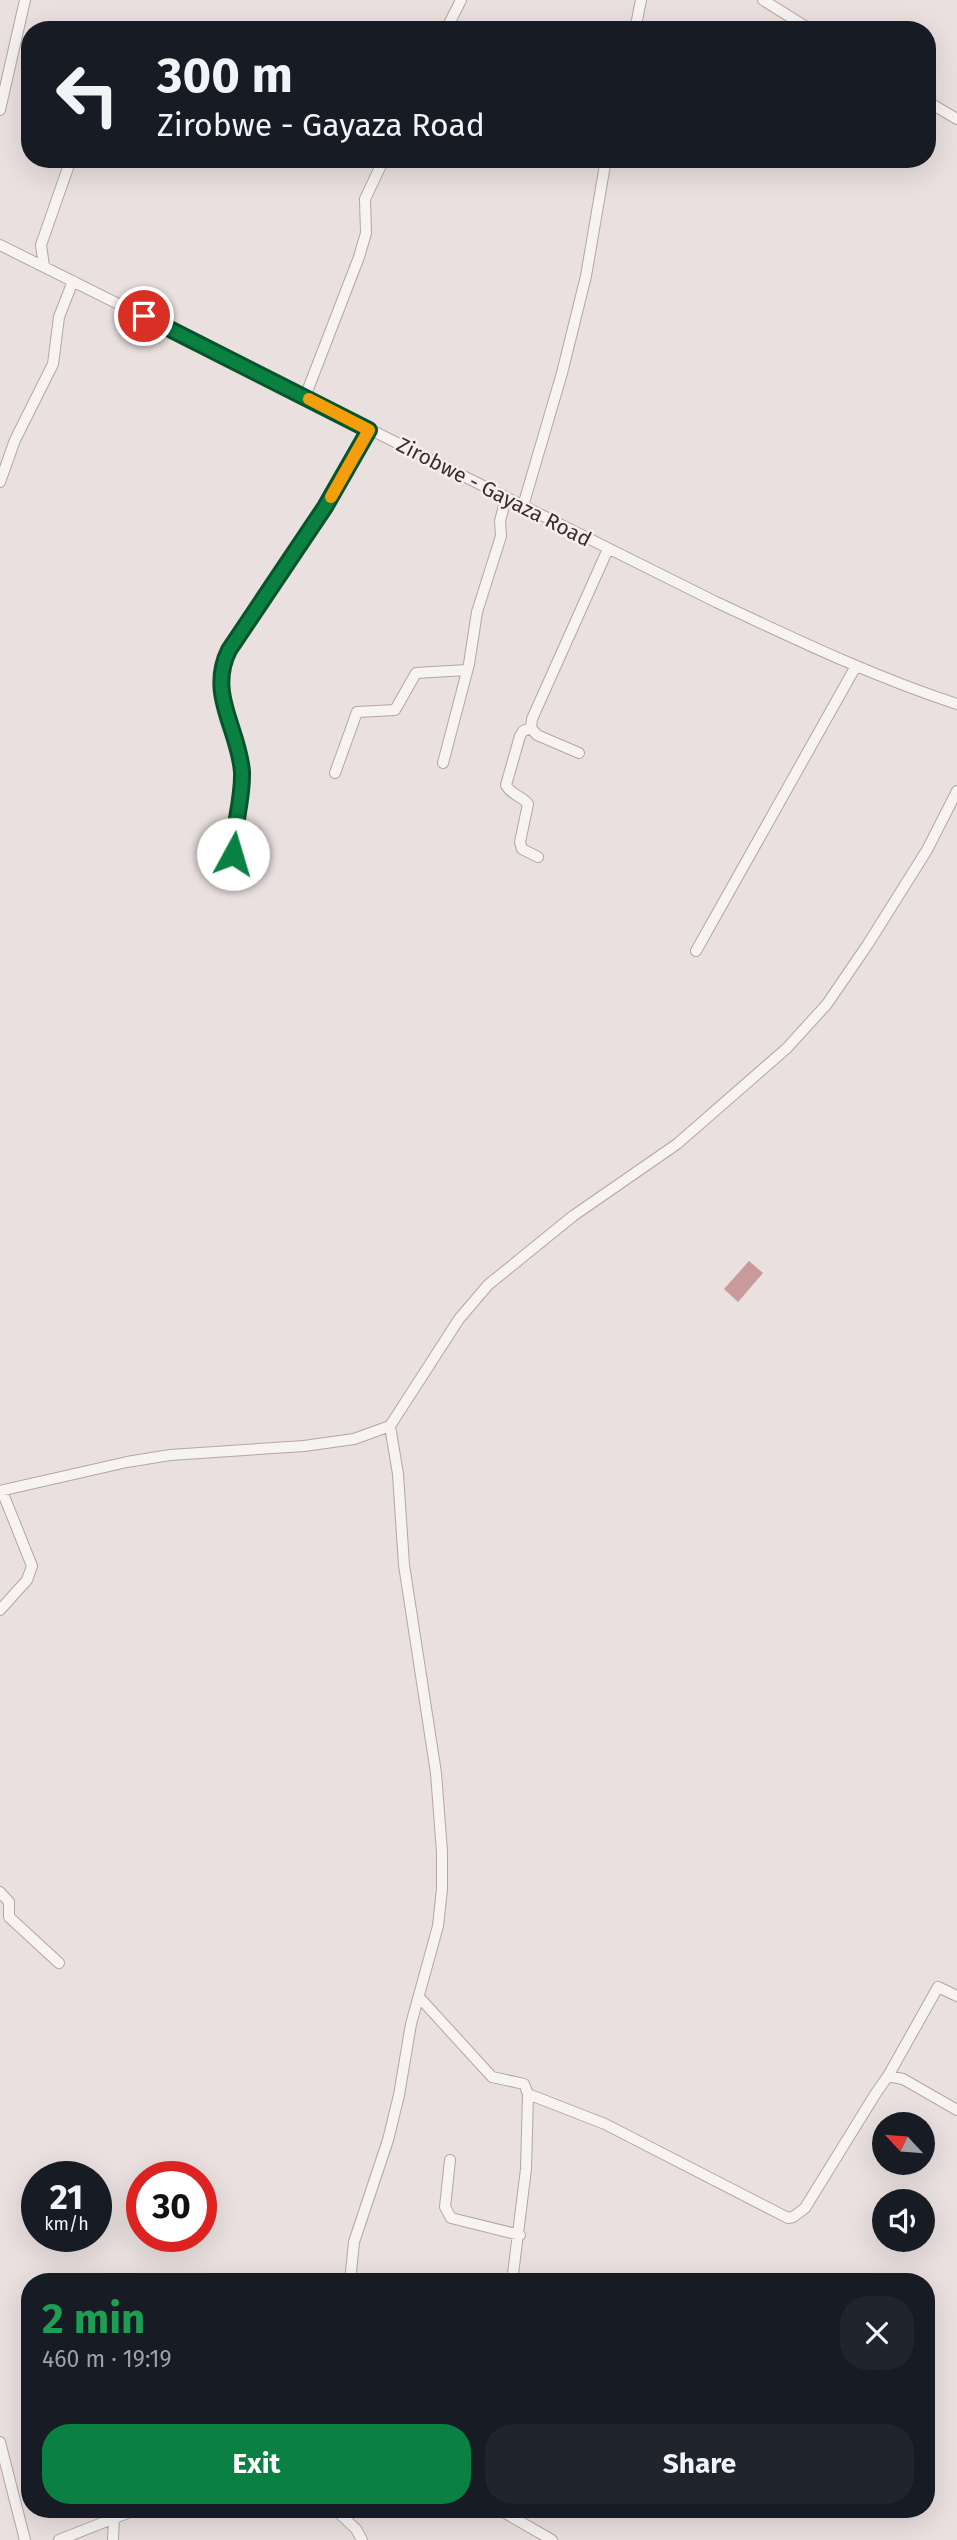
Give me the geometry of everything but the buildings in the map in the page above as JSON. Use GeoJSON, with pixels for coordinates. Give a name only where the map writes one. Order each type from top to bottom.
{"type":"FeatureCollection","features":[{"type":"Feature","properties":{"kind":"street"},"geometry":{"type":"LineString","coordinates":[[0,110],[25,0]]}},
{"type":"Feature","properties":{"kind":"street"},"geometry":{"type":"LineString","coordinates":[[450,21],[461,0]]}},
{"type":"Feature","properties":{"kind":"street"},"geometry":{"type":"LineString","coordinates":[[637,21],[641,0]]}},
{"type":"Feature","properties":{"kind":"street"},"geometry":{"type":"LineString","coordinates":[[763,0],[797,21]]}},
{"type":"Feature","properties":{"kind":"street"},"geometry":{"type":"LineString","coordinates":[[936,107],[957,119]]}},
{"type":"Feature","properties":{"kind":"street"},"geometry":{"type":"LineString","coordinates":[[44,267],[41,245],[68,168]]}},
{"type":"Feature","properties":{"kind":"street"},"geometry":{"type":"LineString","coordinates":[[304,397],[359,257],[366,233],[365,200],[380,168]]}},
{"type":"Feature","properties":{"kind":"street"},"geometry":{"type":"LineString","coordinates":[[523,506],[562,373],[586,276],[604,168]]}},
{"type":"Feature","properties":{"kind":"street","name":"Zirobwe - Gayaza Road"},"geometry":{"type":"LineString","coordinates":[[0,245],[728,608],[856,666],[957,704]]}},
{"type":"Feature","properties":{"kind":"street"},"geometry":{"type":"LineString","coordinates":[[0,482],[15,440],[53,364],[59,317],[73,281]]}},
{"type":"Feature","properties":{"kind":"street"},"geometry":{"type":"LineString","coordinates":[[233,854],[242,773],[220,680],[222,665],[229,650],[325,507],[369,430]]}},
{"type":"Feature","properties":{"kind":"street"},"geometry":{"type":"LineString","coordinates":[[443,764],[467,670],[477,612],[501,536],[500,521],[506,498]]}},
{"type":"Feature","properties":{"kind":"street"},"geometry":{"type":"LineString","coordinates":[[579,753],[537,735],[531,728],[532,719],[608,549]]}},
{"type":"Feature","properties":{"kind":"street"},"geometry":{"type":"LineString","coordinates":[[696,951],[856,666]]}},
{"type":"Feature","properties":{"kind":"street"},"geometry":{"type":"LineString","coordinates":[[335,773],[357,712],[395,710],[416,673],[467,670]]}},
{"type":"Feature","properties":{"kind":"street"},"geometry":{"type":"LineString","coordinates":[[531,728],[523,731],[520,736],[506,785],[509,791],[528,804],[520,842],[522,849],[538,858]]}},
{"type":"Feature","properties":{"kind":"street"},"geometry":{"type":"LineString","coordinates":[[0,1610],[27,1580],[32,1566],[1,1491],[127,1462],[170,1455],[304,1446],[354,1439],[390,1426],[459,1320],[488,1285],[573,1216],[677,1144],[787,1048],[827,1004],[927,849],[957,791]]}},
{"type":"Feature","properties":{"kind":"street"},"geometry":{"type":"LineString","coordinates":[[351,2273],[355,2242],[399,2095],[406,2044],[438,1926],[442,1889],[436,1773],[404,1565],[398,1475],[390,1426]]}},
{"type":"Feature","properties":{"kind":"street"},"geometry":{"type":"LineString","coordinates":[[0,1892],[9,1902],[9,1917],[59,1963]]}},
{"type":"Feature","properties":{"kind":"street"},"geometry":{"type":"LineString","coordinates":[[528,2094],[605,2124],[788,2218],[793,2217],[805,2207],[888,2077],[939,1987],[957,1996]]}},
{"type":"Feature","properties":{"kind":"street"},"geometry":{"type":"LineString","coordinates":[[419,1997],[492,2077],[523,2084],[528,2094],[526,2168],[514,2273]]}},
{"type":"Feature","properties":{"kind":"street"},"geometry":{"type":"LineString","coordinates":[[888,2077],[903,2079],[957,2110]]}},
{"type":"Feature","properties":{"kind":"street"},"geometry":{"type":"LineString","coordinates":[[450,2160],[445,2207],[451,2218],[520,2235]]}},
{"type":"Feature","properties":{"kind":"street"},"geometry":{"type":"LineString","coordinates":[[0,2442],[25,2540]]}},
{"type":"Feature","properties":{"kind":"street"},"geometry":{"type":"LineString","coordinates":[[59,2540],[114,2518],[113,2540]]}},
{"type":"Feature","properties":{"kind":"street"},"geometry":{"type":"LineString","coordinates":[[344,2518],[356,2529],[362,2540]]}},
{"type":"Feature","properties":{"kind":"street"},"geometry":{"type":"LineString","coordinates":[[514,2518],[552,2540]]}},
{"type":"Feature","properties":{"kind":"shaded area"},"geometry":{"type":"Polygon","coordinates":[[[749,1261],[763,1273],[738,1302],[724,1289],[749,1261]]]}},
{"type":"Feature","properties":{"kind":"slow traffic"},"geometry":{"type":"LineString","coordinates":[[309,399],[369,430],[331,497]]}},
{"type":"Feature","properties":{"kind":"route"},"geometry":{"type":"LineString","coordinates":[[144,316],[369,430],[325,507],[229,650],[222,665],[220,680],[242,773],[233,854]]}}]}
